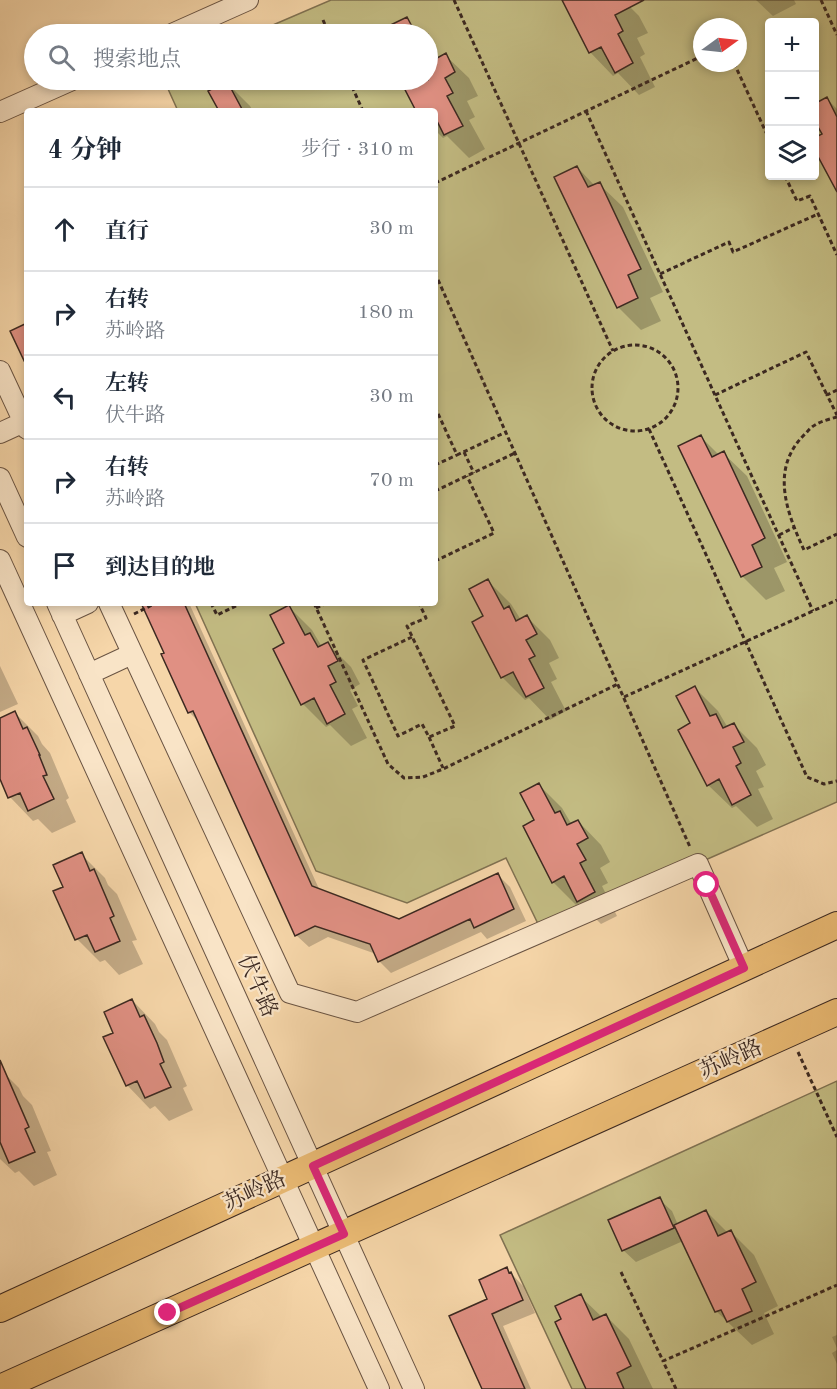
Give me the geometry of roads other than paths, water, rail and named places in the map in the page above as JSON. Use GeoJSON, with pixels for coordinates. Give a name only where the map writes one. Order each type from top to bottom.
{"type":"FeatureCollection","features":[{"type":"Feature","properties":{"kind":"main road","name":"苏岭路"},"geometry":{"type":"LineString","coordinates":[[0,1309],[837,925]]}},
{"type":"Feature","properties":{"kind":"main road","name":"苏岭路"},"geometry":{"type":"LineString","coordinates":[[0,1388],[837,1012]]}},
{"type":"Feature","properties":{"kind":"street"},"geometry":{"type":"LineString","coordinates":[[194,24],[248,0]]}},
{"type":"Feature","properties":{"kind":"street"},"geometry":{"type":"LineString","coordinates":[[0,112],[50,90]]}},
{"type":"Feature","properties":{"kind":"street"},"geometry":{"type":"LineString","coordinates":[[0,371],[24,423]]}},
{"type":"Feature","properties":{"kind":"street"},"geometry":{"type":"LineString","coordinates":[[0,433],[24,425]]}},
{"type":"Feature","properties":{"kind":"street"},"geometry":{"type":"LineString","coordinates":[[0,478],[24,530]]}},
{"type":"Feature","properties":{"kind":"street"},"geometry":{"type":"LineString","coordinates":[[0,560],[378,1389]]}},
{"type":"Feature","properties":{"kind":"street"},"geometry":{"type":"LineString","coordinates":[[110,606],[290,993],[357,1012],[698,864],[744,968]]}},
{"type":"Feature","properties":{"kind":"street","name":"伏牛路"},"geometry":{"type":"LineString","coordinates":[[60,609],[414,1389]]}},
{"type":"Feature","properties":{"kind":"street"},"geometry":{"type":"LineString","coordinates":[[89,674],[132,654]]}}]}
